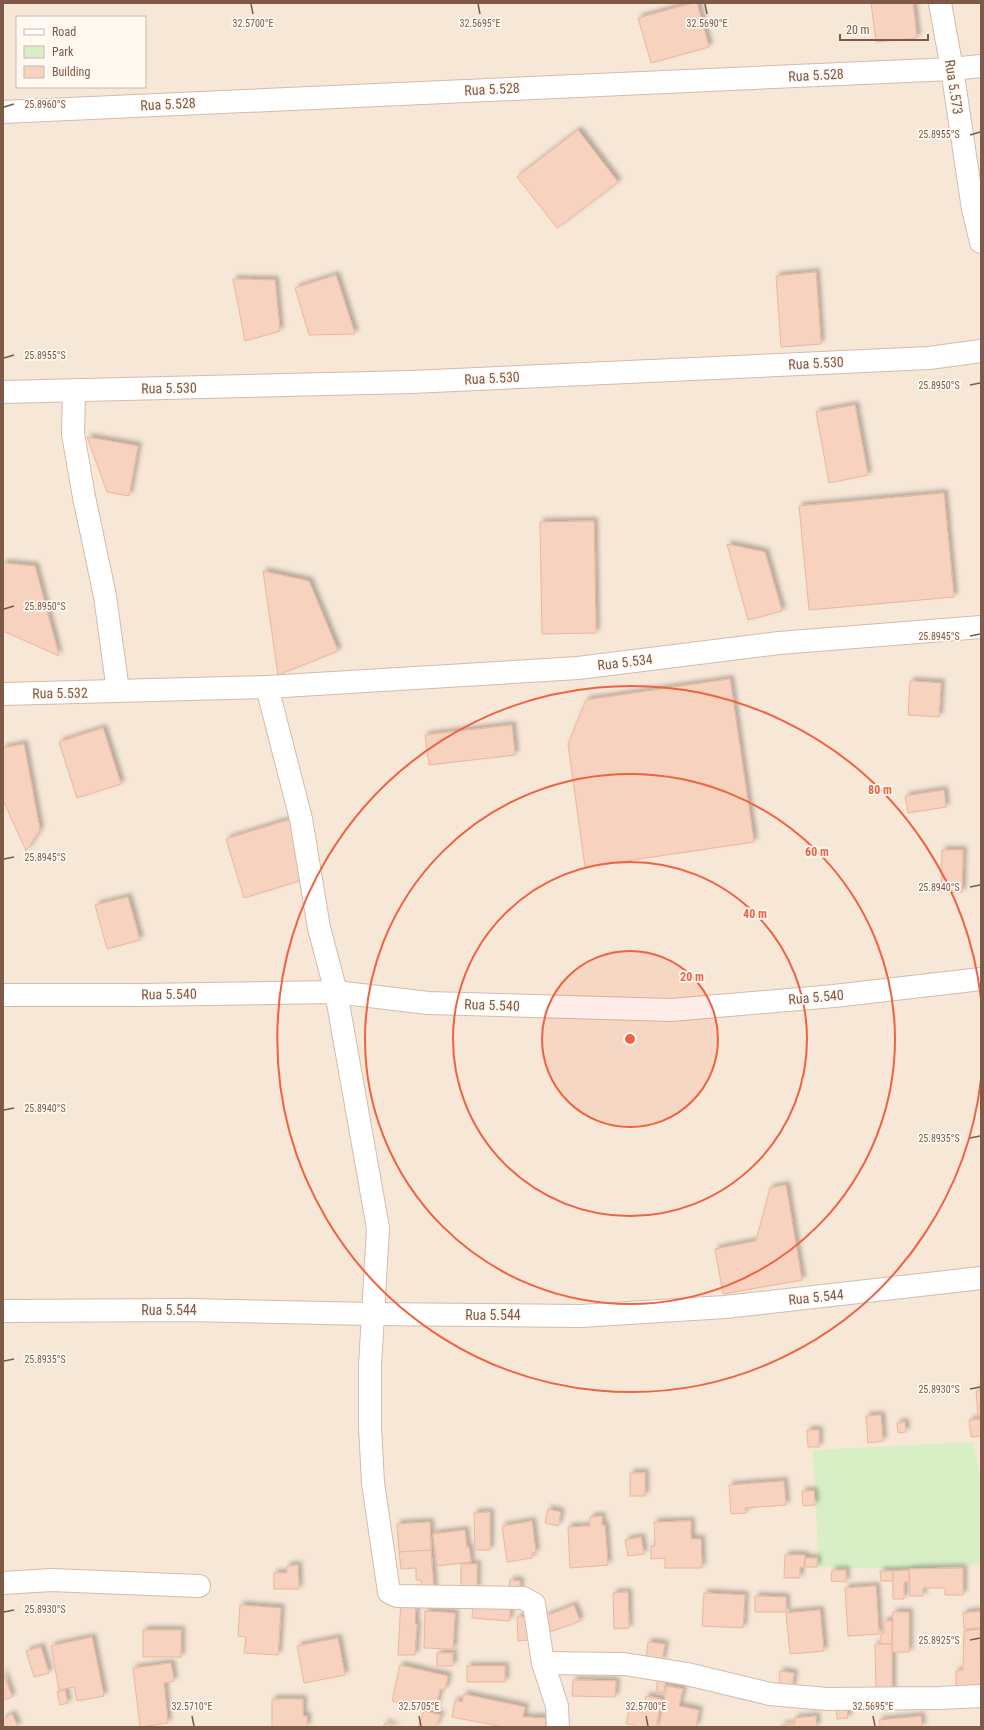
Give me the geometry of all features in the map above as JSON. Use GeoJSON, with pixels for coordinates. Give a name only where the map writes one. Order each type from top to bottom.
{"type":"FeatureCollection","features":[{"type":"Feature","properties":{"kind":"street","name":"Rua 5.573"},"geometry":{"type":"LineString","coordinates":[[940,3],[952,69],[973,209],[981,242]]}},
{"type":"Feature","properties":{"kind":"street","name":"Rua 5.528"},"geometry":{"type":"LineString","coordinates":[[3,112],[952,69],[981,66]]}},
{"type":"Feature","properties":{"kind":"street","name":"Rua 5.530"},"geometry":{"type":"LineString","coordinates":[[3,392],[419,382],[929,358],[981,351]]}},
{"type":"Feature","properties":{"kind":"street"},"geometry":{"type":"LineString","coordinates":[[74,391],[73,434],[84,497],[105,596],[118,691]]}},
{"type":"Feature","properties":{"kind":"street","name":"Rua 5.534"},"geometry":{"type":"LineString","coordinates":[[118,691],[267,687],[578,668],[779,643],[981,627]]}},
{"type":"Feature","properties":{"kind":"street"},"geometry":{"type":"LineString","coordinates":[[267,687],[301,820],[319,928],[336,992],[378,1228],[372,1314],[370,1388],[373,1483],[389,1592],[397,1596],[522,1598],[534,1604],[543,1663],[557,1706],[558,1727]]}},
{"type":"Feature","properties":{"kind":"street","name":"Rua 5.532"},"geometry":{"type":"LineString","coordinates":[[3,694],[118,691]]}},
{"type":"Feature","properties":{"kind":"street","name":"Rua 5.540"},"geometry":{"type":"LineString","coordinates":[[3,995],[139,995],[336,992],[428,1003],[671,1010],[834,996],[981,979]]}},
{"type":"Feature","properties":{"kind":"street","name":"Rua 5.544"},"geometry":{"type":"LineString","coordinates":[[3,1311],[188,1310],[581,1316],[724,1307],[981,1278]]}},
{"type":"Feature","properties":{"kind":"street"},"geometry":{"type":"LineString","coordinates":[[3,1583],[51,1580],[199,1586]]}},
{"type":"Feature","properties":{"kind":"street"},"geometry":{"type":"LineString","coordinates":[[543,1663],[624,1664],[687,1674],[770,1694],[827,1699],[940,1698],[981,1696]]}},
{"type":"Feature","properties":{"kind":"shaded area"},"geometry":{"type":"Polygon","coordinates":[[[3,3],[981,3],[981,1727],[3,1727],[3,3]]]}},
{"type":"Feature","properties":{"kind":"green space"},"geometry":{"type":"Polygon","coordinates":[[[973,1442],[981,1480],[981,1564],[905,1569],[819,1567],[813,1450],[973,1442]]]}},
{"type":"Feature","properties":{"kind":"building"},"geometry":{"type":"Polygon","coordinates":[[[697,3],[709,47],[651,63],[638,18],[697,3]]]}},
{"type":"Feature","properties":{"kind":"building"},"geometry":{"type":"Polygon","coordinates":[[[871,3],[913,3],[917,38],[876,42],[871,3]]]}},
{"type":"Feature","properties":{"kind":"building"},"geometry":{"type":"Polygon","coordinates":[[[578,130],[618,182],[557,228],[517,177],[578,130]]]}},
{"type":"Feature","properties":{"kind":"building"},"geometry":{"type":"Polygon","coordinates":[[[816,272],[821,344],[781,347],[776,276],[816,272]]]}},
{"type":"Feature","properties":{"kind":"building"},"geometry":{"type":"Polygon","coordinates":[[[336,275],[355,334],[309,335],[295,288],[336,275]]]}},
{"type":"Feature","properties":{"kind":"building"},"geometry":{"type":"Polygon","coordinates":[[[233,279],[275,280],[280,331],[245,341],[233,279]]]}},
{"type":"Feature","properties":{"kind":"building"},"geometry":{"type":"Polygon","coordinates":[[[855,405],[868,475],[829,483],[816,412],[855,405]]]}},
{"type":"Feature","properties":{"kind":"building"},"geometry":{"type":"Polygon","coordinates":[[[87,437],[138,446],[129,496],[107,492],[87,437]]]}},
{"type":"Feature","properties":{"kind":"building"},"geometry":{"type":"Polygon","coordinates":[[[944,493],[954,597],[809,610],[799,506],[944,493]]]}},
{"type":"Feature","properties":{"kind":"building"},"geometry":{"type":"Polygon","coordinates":[[[594,521],[596,633],[542,634],[540,522],[594,521]]]}},
{"type":"Feature","properties":{"kind":"building"},"geometry":{"type":"Polygon","coordinates":[[[727,544],[765,552],[782,611],[748,620],[727,544]]]}},
{"type":"Feature","properties":{"kind":"building"},"geometry":{"type":"Polygon","coordinates":[[[3,563],[35,566],[59,656],[3,631],[3,563]]]}},
{"type":"Feature","properties":{"kind":"building"},"geometry":{"type":"Polygon","coordinates":[[[263,571],[309,581],[338,651],[278,675],[263,571]]]}},
{"type":"Feature","properties":{"kind":"building"},"geometry":{"type":"Polygon","coordinates":[[[730,679],[754,842],[585,867],[568,744],[586,700],[730,679]]]}},
{"type":"Feature","properties":{"kind":"building"},"geometry":{"type":"Polygon","coordinates":[[[910,681],[941,683],[939,717],[908,715],[910,681]]]}},
{"type":"Feature","properties":{"kind":"building"},"geometry":{"type":"Polygon","coordinates":[[[512,725],[515,755],[429,765],[425,735],[512,725]]]}},
{"type":"Feature","properties":{"kind":"building"},"geometry":{"type":"Polygon","coordinates":[[[103,728],[121,784],[77,798],[59,742],[103,728]]]}},
{"type":"Feature","properties":{"kind":"building"},"geometry":{"type":"Polygon","coordinates":[[[24,744],[40,830],[26,851],[3,800],[3,748],[24,744]]]}},
{"type":"Feature","properties":{"kind":"building"},"geometry":{"type":"Polygon","coordinates":[[[944,790],[946,807],[908,813],[905,796],[944,790]]]}},
{"type":"Feature","properties":{"kind":"building"},"geometry":{"type":"Polygon","coordinates":[[[291,819],[309,878],[244,898],[226,839],[291,819]]]}},
{"type":"Feature","properties":{"kind":"building"},"geometry":{"type":"Polygon","coordinates":[[[942,850],[963,850],[962,892],[941,892],[942,850]]]}},
{"type":"Feature","properties":{"kind":"building"},"geometry":{"type":"Polygon","coordinates":[[[128,897],[140,940],[107,949],[95,905],[128,897]]]}},
{"type":"Feature","properties":{"kind":"building"},"geometry":{"type":"Polygon","coordinates":[[[786,1185],[802,1280],[723,1294],[715,1249],[756,1241],[770,1188],[786,1185]]]}},
{"type":"Feature","properties":{"kind":"building"},"geometry":{"type":"Polygon","coordinates":[[[981,1390],[981,1416],[978,1416],[976,1391],[981,1390]]]}},
{"type":"Feature","properties":{"kind":"building"},"geometry":{"type":"Polygon","coordinates":[[[881,1415],[883,1441],[868,1443],[866,1416],[881,1415]]]}},
{"type":"Feature","properties":{"kind":"building"},"geometry":{"type":"Polygon","coordinates":[[[981,1419],[981,1436],[971,1437],[969,1420],[981,1419]]]}},
{"type":"Feature","properties":{"kind":"building"},"geometry":{"type":"Polygon","coordinates":[[[905,1422],[906,1432],[898,1433],[897,1423],[905,1422]]]}},
{"type":"Feature","properties":{"kind":"building"},"geometry":{"type":"Polygon","coordinates":[[[807,1430],[819,1430],[819,1447],[808,1447],[807,1430]]]}},
{"type":"Feature","properties":{"kind":"building"},"geometry":{"type":"Polygon","coordinates":[[[630,1473],[645,1473],[645,1496],[630,1496],[630,1473]]]}},
{"type":"Feature","properties":{"kind":"building"},"geometry":{"type":"Polygon","coordinates":[[[784,1481],[786,1505],[745,1508],[746,1513],[731,1514],[729,1485],[784,1481]]]}},
{"type":"Feature","properties":{"kind":"building"},"geometry":{"type":"Polygon","coordinates":[[[802,1491],[814,1491],[815,1505],[803,1506],[802,1491]]]}},
{"type":"Feature","properties":{"kind":"building"},"geometry":{"type":"Polygon","coordinates":[[[548,1509],[561,1512],[558,1526],[545,1523],[548,1509]]]}},
{"type":"Feature","properties":{"kind":"building"},"geometry":{"type":"Polygon","coordinates":[[[490,1512],[490,1550],[475,1550],[474,1513],[490,1512]]]}},
{"type":"Feature","properties":{"kind":"building"},"geometry":{"type":"Polygon","coordinates":[[[602,1516],[602,1525],[605,1525],[608,1565],[570,1568],[568,1527],[590,1526],[590,1517],[602,1516]]]}},
{"type":"Feature","properties":{"kind":"building"},"geometry":{"type":"Polygon","coordinates":[[[532,1521],[536,1553],[532,1553],[532,1558],[507,1562],[502,1526],[532,1521]]]}},
{"type":"Feature","properties":{"kind":"building"},"geometry":{"type":"Polygon","coordinates":[[[691,1521],[691,1539],[701,1539],[702,1568],[665,1568],[665,1558],[651,1559],[651,1546],[655,1546],[654,1522],[691,1521]]]}},
{"type":"Feature","properties":{"kind":"building"},"geometry":{"type":"Polygon","coordinates":[[[430,1522],[431,1550],[399,1552],[397,1524],[430,1522]]]}},
{"type":"Feature","properties":{"kind":"building"},"geometry":{"type":"Polygon","coordinates":[[[465,1530],[467,1548],[469,1547],[471,1562],[437,1566],[433,1534],[465,1530]]]}},
{"type":"Feature","properties":{"kind":"building"},"geometry":{"type":"Polygon","coordinates":[[[641,1537],[644,1554],[628,1556],[625,1540],[641,1537]]]}},
{"type":"Feature","properties":{"kind":"building"},"geometry":{"type":"Polygon","coordinates":[[[431,1550],[434,1591],[422,1591],[421,1580],[416,1580],[416,1568],[401,1569],[399,1552],[431,1550]]]}},
{"type":"Feature","properties":{"kind":"building"},"geometry":{"type":"Polygon","coordinates":[[[785,1555],[805,1555],[804,1567],[800,1567],[800,1578],[784,1578],[785,1555]]]}},
{"type":"Feature","properties":{"kind":"building"},"geometry":{"type":"Polygon","coordinates":[[[805,1558],[817,1558],[817,1567],[805,1567],[805,1558]]]}},
{"type":"Feature","properties":{"kind":"building"},"geometry":{"type":"Polygon","coordinates":[[[461,1564],[477,1564],[477,1589],[461,1589],[461,1564]]]}},
{"type":"Feature","properties":{"kind":"building"},"geometry":{"type":"Polygon","coordinates":[[[298,1565],[299,1589],[274,1589],[274,1573],[287,1573],[287,1566],[298,1565]]]}},
{"type":"Feature","properties":{"kind":"building"},"geometry":{"type":"Polygon","coordinates":[[[963,1568],[963,1595],[945,1595],[945,1588],[923,1588],[923,1596],[910,1596],[909,1569],[963,1568]]]}},
{"type":"Feature","properties":{"kind":"building"},"geometry":{"type":"Polygon","coordinates":[[[832,1570],[846,1570],[846,1582],[831,1581],[832,1570]]]}},
{"type":"Feature","properties":{"kind":"building"},"geometry":{"type":"Polygon","coordinates":[[[909,1570],[909,1582],[904,1582],[904,1599],[893,1599],[893,1571],[909,1570]]]}},
{"type":"Feature","properties":{"kind":"building"},"geometry":{"type":"Polygon","coordinates":[[[880,1571],[893,1571],[893,1581],[881,1581],[880,1571]]]}},
{"type":"Feature","properties":{"kind":"building"},"geometry":{"type":"Polygon","coordinates":[[[510,1580],[520,1581],[520,1592],[509,1591],[510,1580]]]}},
{"type":"Feature","properties":{"kind":"building"},"geometry":{"type":"Polygon","coordinates":[[[876,1586],[879,1634],[848,1636],[845,1588],[876,1586]]]}},
{"type":"Feature","properties":{"kind":"building"},"geometry":{"type":"Polygon","coordinates":[[[628,1592],[629,1628],[614,1629],[613,1593],[628,1592]]]}},
{"type":"Feature","properties":{"kind":"building"},"geometry":{"type":"Polygon","coordinates":[[[704,1593],[745,1595],[743,1628],[702,1626],[704,1593]]]}},
{"type":"Feature","properties":{"kind":"building"},"geometry":{"type":"Polygon","coordinates":[[[755,1596],[786,1597],[786,1612],[755,1612],[755,1596]]]}},
{"type":"Feature","properties":{"kind":"building"},"geometry":{"type":"Polygon","coordinates":[[[401,1600],[416,1601],[415,1624],[417,1624],[415,1655],[398,1655],[401,1600]]]}},
{"type":"Feature","properties":{"kind":"building"},"geometry":{"type":"Polygon","coordinates":[[[473,1602],[511,1605],[509,1621],[472,1618],[473,1602]]]}},
{"type":"Feature","properties":{"kind":"building"},"geometry":{"type":"Polygon","coordinates":[[[240,1605],[281,1608],[278,1655],[244,1653],[246,1637],[238,1636],[240,1605]]]}},
{"type":"Feature","properties":{"kind":"building"},"geometry":{"type":"Polygon","coordinates":[[[574,1605],[580,1621],[550,1632],[544,1617],[574,1605]]]}},
{"type":"Feature","properties":{"kind":"building"},"geometry":{"type":"Polygon","coordinates":[[[820,1610],[824,1651],[790,1654],[786,1613],[820,1610]]]}},
{"type":"Feature","properties":{"kind":"building"},"geometry":{"type":"Polygon","coordinates":[[[425,1611],[455,1613],[453,1649],[424,1648],[425,1611]]]}},
{"type":"Feature","properties":{"kind":"building"},"geometry":{"type":"Polygon","coordinates":[[[981,1611],[981,1628],[964,1629],[963,1613],[981,1611]]]}},
{"type":"Feature","properties":{"kind":"building"},"geometry":{"type":"Polygon","coordinates":[[[893,1612],[909,1612],[909,1652],[892,1652],[893,1612]]]}},
{"type":"Feature","properties":{"kind":"building"},"geometry":{"type":"Polygon","coordinates":[[[517,1617],[528,1617],[529,1640],[518,1641],[517,1617]]]}},
{"type":"Feature","properties":{"kind":"building"},"geometry":{"type":"Polygon","coordinates":[[[884,1621],[892,1621],[892,1644],[881,1644],[881,1633],[884,1633],[884,1621]]]}},
{"type":"Feature","properties":{"kind":"building"},"geometry":{"type":"Polygon","coordinates":[[[981,1629],[981,1690],[956,1686],[956,1671],[963,1670],[964,1631],[981,1629]]]}},
{"type":"Feature","properties":{"kind":"building"},"geometry":{"type":"Polygon","coordinates":[[[143,1630],[181,1630],[181,1657],[143,1657],[143,1630]]]}},
{"type":"Feature","properties":{"kind":"building"},"geometry":{"type":"Polygon","coordinates":[[[92,1637],[104,1696],[77,1701],[74,1687],[59,1690],[51,1646],[92,1637]]]}},
{"type":"Feature","properties":{"kind":"building"},"geometry":{"type":"Polygon","coordinates":[[[338,1638],[345,1675],[304,1683],[297,1646],[338,1638]]]}},
{"type":"Feature","properties":{"kind":"building"},"geometry":{"type":"Polygon","coordinates":[[[648,1642],[665,1644],[662,1661],[646,1659],[648,1642]]]}},
{"type":"Feature","properties":{"kind":"building"},"geometry":{"type":"Polygon","coordinates":[[[875,1644],[892,1644],[892,1692],[876,1692],[875,1644]]]}},
{"type":"Feature","properties":{"kind":"building"},"geometry":{"type":"Polygon","coordinates":[[[41,1647],[49,1673],[34,1677],[26,1651],[41,1647]]]}},
{"type":"Feature","properties":{"kind":"building"},"geometry":{"type":"Polygon","coordinates":[[[437,1653],[453,1653],[453,1666],[437,1666],[437,1653]]]}},
{"type":"Feature","properties":{"kind":"building"},"geometry":{"type":"Polygon","coordinates":[[[171,1663],[174,1681],[164,1683],[168,1723],[140,1727],[133,1668],[171,1663]]]}},
{"type":"Feature","properties":{"kind":"building"},"geometry":{"type":"Polygon","coordinates":[[[400,1665],[448,1676],[445,1690],[440,1689],[435,1711],[392,1701],[400,1665]]]}},
{"type":"Feature","properties":{"kind":"building"},"geometry":{"type":"Polygon","coordinates":[[[467,1666],[505,1666],[505,1682],[467,1682],[467,1666]]]}},
{"type":"Feature","properties":{"kind":"building"},"geometry":{"type":"Polygon","coordinates":[[[780,1671],[794,1673],[792,1688],[779,1686],[780,1671]]]}},
{"type":"Feature","properties":{"kind":"building"},"geometry":{"type":"Polygon","coordinates":[[[3,1672],[12,1697],[3,1700],[3,1672]]]}},
{"type":"Feature","properties":{"kind":"building"},"geometry":{"type":"Polygon","coordinates":[[[658,1676],[666,1677],[664,1693],[656,1692],[658,1676]]]}},
{"type":"Feature","properties":{"kind":"building"},"geometry":{"type":"Polygon","coordinates":[[[573,1680],[616,1681],[615,1697],[572,1696],[573,1680]]]}},
{"type":"Feature","properties":{"kind":"building"},"geometry":{"type":"Polygon","coordinates":[[[667,1686],[683,1689],[679,1706],[699,1710],[696,1727],[659,1727],[667,1686]]]}},
{"type":"Feature","properties":{"kind":"building"},"geometry":{"type":"Polygon","coordinates":[[[65,1690],[68,1703],[60,1705],[57,1692],[65,1690]]]}},
{"type":"Feature","properties":{"kind":"building"},"geometry":{"type":"Polygon","coordinates":[[[464,1694],[525,1707],[523,1717],[546,1718],[545,1727],[503,1727],[452,1717],[455,1700],[462,1702],[464,1694]]]}},
{"type":"Feature","properties":{"kind":"building"},"geometry":{"type":"Polygon","coordinates":[[[646,1696],[662,1699],[656,1727],[635,1727],[635,1725],[626,1724],[629,1710],[643,1712],[646,1696]]]}},
{"type":"Feature","properties":{"kind":"building"},"geometry":{"type":"Polygon","coordinates":[[[272,1699],[303,1699],[303,1716],[307,1716],[307,1727],[272,1727],[272,1699]]]}},
{"type":"Feature","properties":{"kind":"building"},"geometry":{"type":"Polygon","coordinates":[[[847,1707],[848,1718],[837,1719],[836,1708],[847,1707]]]}},
{"type":"Feature","properties":{"kind":"building"},"geometry":{"type":"Polygon","coordinates":[[[424,1711],[441,1715],[435,1727],[418,1727],[424,1711]]]}},
{"type":"Feature","properties":{"kind":"building"},"geometry":{"type":"Polygon","coordinates":[[[12,1714],[18,1727],[3,1727],[3,1719],[12,1714]]]}},
{"type":"Feature","properties":{"kind":"building"},"geometry":{"type":"Polygon","coordinates":[[[816,1716],[817,1727],[781,1727],[781,1725],[795,1724],[794,1718],[816,1716]]]}},
{"type":"Feature","properties":{"kind":"building"},"geometry":{"type":"Polygon","coordinates":[[[921,1716],[922,1727],[880,1727],[879,1720],[921,1716]]]}},
{"type":"Feature","properties":{"kind":"building"},"geometry":{"type":"Polygon","coordinates":[[[385,1723],[396,1727],[383,1727],[385,1723]]]}}]}
